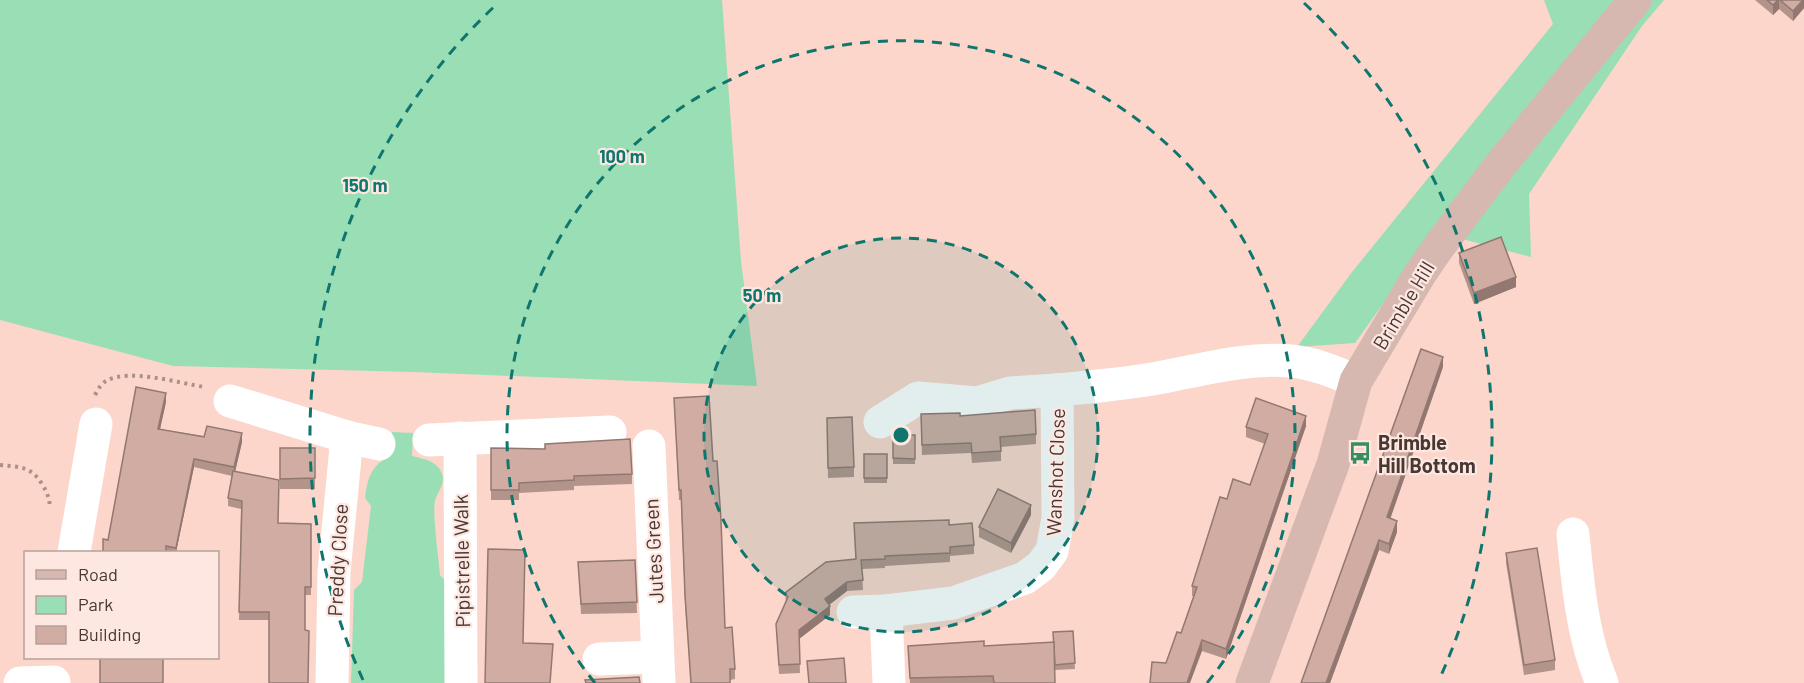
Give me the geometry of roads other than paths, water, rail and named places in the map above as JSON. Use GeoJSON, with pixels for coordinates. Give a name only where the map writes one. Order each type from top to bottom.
{"type":"FeatureCollection","features":[{"type":"Feature","properties":{"kind":"main road","name":"Brimble Hill"},"geometry":{"type":"LineString","coordinates":[[1256,671],[1333,464],[1356,381],[1419,274],[1440,245],[1502,163],[1635,0]]}},
{"type":"Feature","properties":{"kind":"street","name":"Wanshot Close"},"geometry":{"type":"LineString","coordinates":[[880,422],[918,398],[977,403],[1010,393],[1117,384],[1214,367],[1264,361],[1290,361],[1315,365],[1356,381]]}},
{"type":"Feature","properties":{"kind":"street","name":"Wanshot Close"},"geometry":{"type":"LineString","coordinates":[[854,612],[886,611],[953,603],[1025,578],[1041,566],[1052,551],[1058,518],[1057,390]]}},
{"type":"Feature","properties":{"kind":"street"},"geometry":{"type":"LineString","coordinates":[[230,401],[379,444]]}},
{"type":"Feature","properties":{"kind":"street"},"geometry":{"type":"LineString","coordinates":[[74,551],[96,424]]}},
{"type":"Feature","properties":{"kind":"street","name":"Preddy Close"},"geometry":{"type":"LineString","coordinates":[[332,432],[334,572],[332,683]]}},
{"type":"Feature","properties":{"kind":"street","name":"Pipistrelle Walk"},"geometry":{"type":"LineString","coordinates":[[461,683],[460,438],[610,432]]}},
{"type":"Feature","properties":{"kind":"street","name":"Jutes Green"},"geometry":{"type":"LineString","coordinates":[[599,659],[658,670],[649,446]]}},
{"type":"Feature","properties":{"kind":"street"},"geometry":{"type":"LineString","coordinates":[[1573,534],[1585,629],[1602,683]]}},
{"type":"Feature","properties":{"kind":"street"},"geometry":{"type":"LineString","coordinates":[[886,611],[890,683]]}},
{"type":"Feature","properties":{"kind":"street"},"geometry":{"type":"LineString","coordinates":[[20,683],[54,683],[56,659]]}},
{"type":"Feature","properties":{"kind":"place","name":"Brimble Hill Bottom"},"geometry":{"type":"Point","coordinates":[1360,453]}}]}
